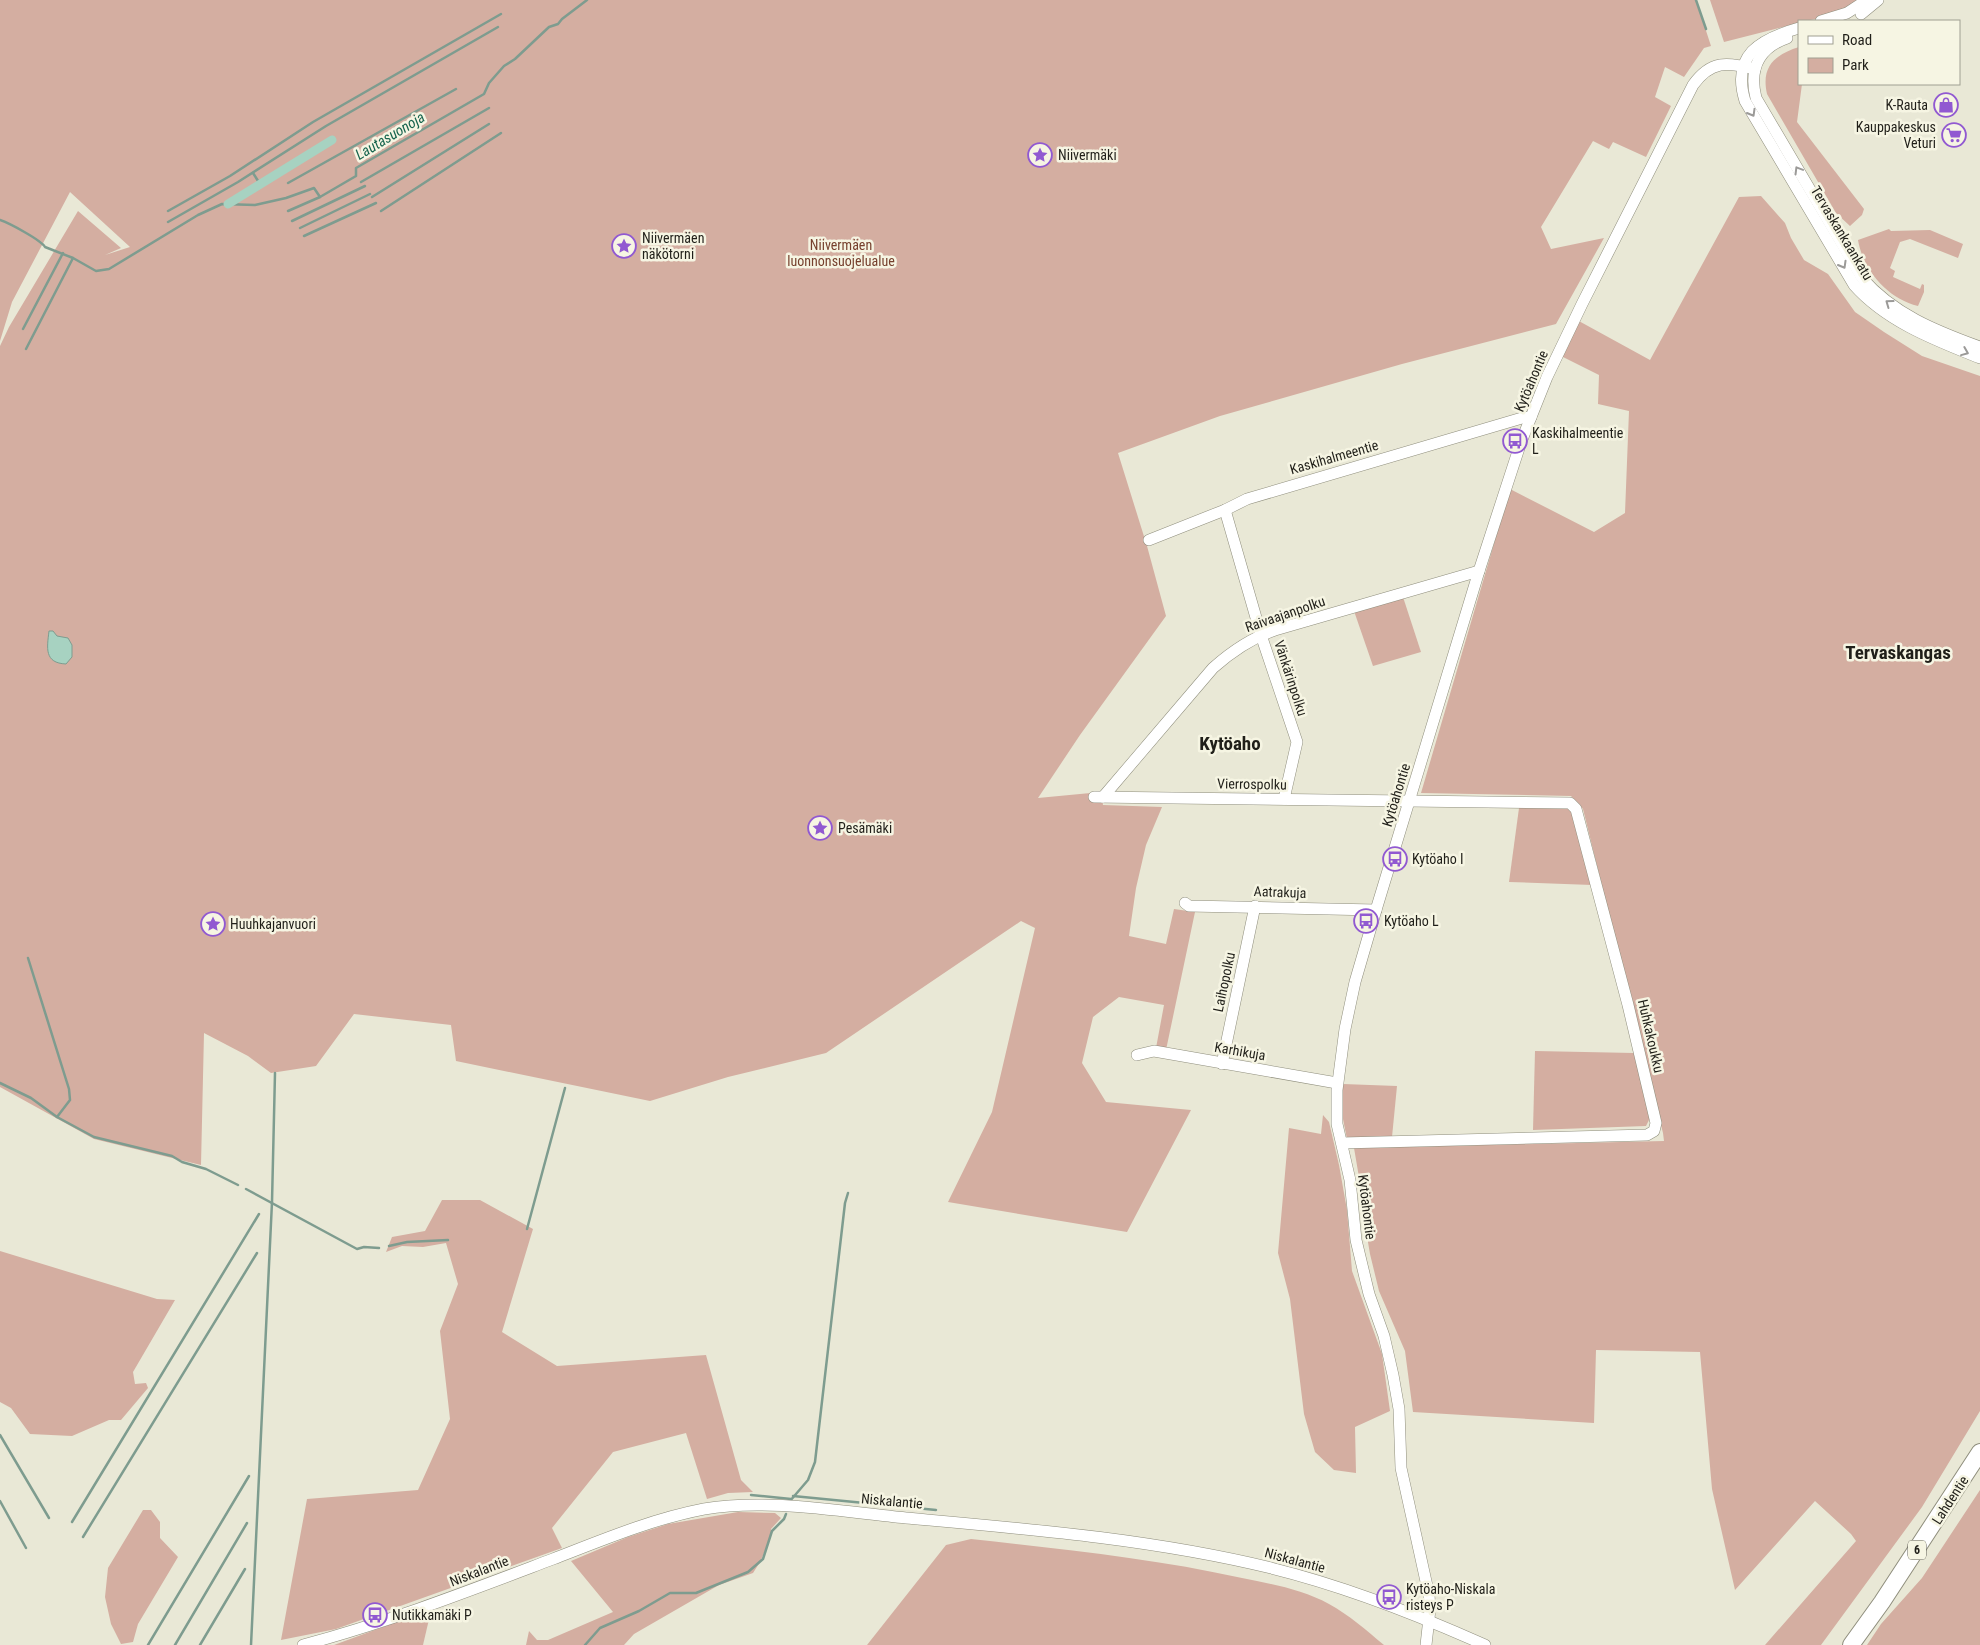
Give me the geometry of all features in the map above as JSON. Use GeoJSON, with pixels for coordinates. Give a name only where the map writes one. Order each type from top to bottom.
{"type":"FeatureCollection","features":[{"type":"Feature","properties":{"kind":"highway","name":"Lahdentie"},"geometry":{"type":"LineString","coordinates":[[1851,1645],[1893,1586],[1980,1452]]}},
{"type":"Feature","properties":{"kind":"street"},"geometry":{"type":"LineString","coordinates":[[1824,20],[1848,13],[1867,0]]}},
{"type":"Feature","properties":{"kind":"street"},"geometry":{"type":"LineString","coordinates":[[1848,20],[1867,10],[1878,0]]}},
{"type":"Feature","properties":{"kind":"street"},"geometry":{"type":"LineString","coordinates":[[1750,67],[1751,53],[1761,42],[1778,34],[1798,28]]}},
{"type":"Feature","properties":{"kind":"street"},"geometry":{"type":"LineString","coordinates":[[1750,67],[1777,42],[1798,35]]}},
{"type":"Feature","properties":{"kind":"street","name":"Kytöahontie"},"geometry":{"type":"LineString","coordinates":[[1426,1645],[1429,1621],[1429,1595],[1401,1468],[1399,1409],[1394,1375],[1386,1343],[1369,1294],[1356,1240],[1350,1180],[1337,1124],[1337,1083],[1345,1029],[1355,982],[1376,910],[1479,570],[1531,417],[1582,304],[1693,85],[1706,70],[1715,66],[1729,64],[1750,67]]}},
{"type":"Feature","properties":{"kind":"street","name":"Tervaskankaankatu"},"geometry":{"type":"LineString","coordinates":[[1750,67],[1756,98],[1862,278],[1880,297],[1905,314],[1941,332],[1980,347]]}},
{"type":"Feature","properties":{"kind":"street","name":"Tervaskankaankatu"},"geometry":{"type":"LineString","coordinates":[[1750,67],[1742,90],[1746,101],[1854,285],[1865,297],[1890,316],[1918,331],[1980,358]]}},
{"type":"Feature","properties":{"kind":"street","name":"Kaskihalmeentie"},"geometry":{"type":"LineString","coordinates":[[1150,540],[1225,510],[1247,499],[1522,418],[1531,417]]}},
{"type":"Feature","properties":{"kind":"street","name":"Vänkärinpolku"},"geometry":{"type":"LineString","coordinates":[[1225,510],[1261,635],[1297,742],[1284,799]]}},
{"type":"Feature","properties":{"kind":"street","name":"Raivaajanpolku"},"geometry":{"type":"LineString","coordinates":[[1098,797],[1213,668],[1240,646],[1261,635],[1479,570]]}},
{"type":"Feature","properties":{"kind":"street","name":"Vierrospolku"},"geometry":{"type":"LineString","coordinates":[[1098,797],[1410,800]]}},
{"type":"Feature","properties":{"kind":"street","name":"Huhkakoukku"},"geometry":{"type":"LineString","coordinates":[[1342,1143],[1647,1135],[1654,1131],[1656,1123],[1628,1005],[1576,809],[1570,803],[1410,800]]}},
{"type":"Feature","properties":{"kind":"street","name":"Aatrakuja"},"geometry":{"type":"LineString","coordinates":[[1185,903],[1189,906],[1376,910]]}},
{"type":"Feature","properties":{"kind":"street","name":"Laihopolku"},"geometry":{"type":"LineString","coordinates":[[1222,1064],[1255,906]]}},
{"type":"Feature","properties":{"kind":"street","name":"Karhikuja"},"geometry":{"type":"LineString","coordinates":[[1137,1055],[1154,1051],[1337,1083]]}},
{"type":"Feature","properties":{"kind":"street","name":"Niskalantie"},"geometry":{"type":"LineString","coordinates":[[303,1645],[396,1617],[652,1523],[707,1509],[753,1505],[949,1522],[1180,1549],[1250,1563],[1319,1582],[1429,1621],[1484,1645]]}},
{"type":"Feature","properties":{"kind":"green space","name":"Niivermäen luonnonsuojelualue"},"geometry":{"type":"Polygon","coordinates":[[[0,0],[1696,0],[1711,46],[1704,48],[1684,77],[1665,67],[1655,97],[1671,106],[1646,157],[1613,142],[1609,149],[1593,141],[1541,227],[1551,249],[1604,238],[1556,324],[1402,364],[1220,416],[1118,453],[1147,546],[1166,616],[1080,735],[1038,798],[1101,792],[1103,805],[1162,807],[1146,845],[1136,888],[1129,936],[1166,944],[1174,909],[1195,912],[1166,1050],[1156,1048],[1164,1005],[1119,997],[1093,1017],[1082,1063],[1106,1102],[1191,1110],[1127,1232],[948,1202],[992,1112],[1035,928],[1021,921],[826,1053],[728,1077],[650,1101],[456,1061],[451,1025],[354,1014],[316,1066],[271,1073],[248,1056],[204,1033],[201,1165],[94,1139],[0,1087],[0,346],[9,327],[78,211],[121,248],[105,255],[130,247],[70,192],[12,302],[0,341],[0,0]]]}},
{"type":"Feature","properties":{"kind":"green space"},"geometry":{"type":"Polygon","coordinates":[[[1710,0],[1861,0],[1823,17],[1811,20],[1798,20],[1798,23],[1724,42],[1710,0]]]}},
{"type":"Feature","properties":{"kind":"green space"},"geometry":{"type":"Polygon","coordinates":[[[1798,47],[1798,85],[1802,85],[1797,122],[1864,209],[1862,215],[1850,226],[1836,213],[1767,94],[1766,76],[1771,63],[1790,50],[1798,47]]]}},
{"type":"Feature","properties":{"kind":"green space"},"geometry":{"type":"Polygon","coordinates":[[[1761,196],[1785,223],[1791,238],[1804,260],[1828,274],[1855,312],[1922,356],[1980,376],[1980,1411],[1922,1507],[1821,1645],[1765,1645],[1856,1541],[1851,1534],[1815,1501],[1735,1590],[1712,1489],[1700,1352],[1596,1350],[1594,1423],[1413,1412],[1405,1351],[1379,1291],[1370,1254],[1354,1148],[1664,1141],[1583,809],[1571,796],[1421,793],[1510,489],[1594,532],[1625,513],[1629,411],[1598,404],[1599,375],[1561,356],[1577,320],[1650,360],[1739,197],[1761,196]]]}},
{"type":"Feature","properties":{"kind":"green space"},"geometry":{"type":"Polygon","coordinates":[[[1889,229],[1891,231],[1930,230],[1963,244],[1958,258],[1910,239],[1900,242],[1890,268],[1895,271],[1893,277],[1920,289],[1922,284],[1924,285],[1924,292],[1918,306],[1897,297],[1887,290],[1865,262],[1858,240],[1889,229]]]}},
{"type":"Feature","properties":{"kind":"green space"},"geometry":{"type":"Polygon","coordinates":[[[1403,597],[1421,652],[1373,666],[1354,611],[1403,597]]]}},
{"type":"Feature","properties":{"kind":"green space"},"geometry":{"type":"Polygon","coordinates":[[[1565,807],[1571,810],[1592,885],[1509,882],[1519,808],[1565,807]]]}},
{"type":"Feature","properties":{"kind":"green space"},"geometry":{"type":"Polygon","coordinates":[[[1535,1051],[1634,1053],[1650,1118],[1646,1126],[1533,1130],[1535,1051]]]}},
{"type":"Feature","properties":{"kind":"green space"},"geometry":{"type":"Polygon","coordinates":[[[1343,1084],[1397,1086],[1392,1137],[1347,1139],[1341,1109],[1343,1084]]]}},
{"type":"Feature","properties":{"kind":"green space"},"geometry":{"type":"Polygon","coordinates":[[[1323,1115],[1329,1122],[1339,1165],[1347,1210],[1352,1271],[1382,1354],[1390,1411],[1355,1427],[1356,1473],[1334,1470],[1315,1452],[1304,1414],[1290,1299],[1278,1253],[1289,1128],[1321,1134],[1323,1115]]]}},
{"type":"Feature","properties":{"kind":"green space"},"geometry":{"type":"Polygon","coordinates":[[[442,1200],[480,1200],[533,1229],[502,1332],[557,1366],[706,1355],[741,1480],[753,1492],[728,1493],[707,1499],[686,1433],[613,1452],[552,1528],[562,1548],[336,1629],[281,1640],[307,1499],[418,1490],[450,1419],[440,1331],[458,1284],[446,1243],[423,1247],[402,1246],[386,1252],[392,1237],[425,1231],[442,1200]]]}},
{"type":"Feature","properties":{"kind":"green space"},"geometry":{"type":"Polygon","coordinates":[[[0,1251],[157,1299],[175,1300],[133,1372],[135,1384],[146,1383],[148,1388],[121,1420],[109,1420],[72,1436],[30,1434],[11,1408],[0,1402],[0,1251]]]}},
{"type":"Feature","properties":{"kind":"green space"},"geometry":{"type":"Polygon","coordinates":[[[1980,1490],[1980,1645],[1867,1645],[1881,1624],[1922,1578],[1980,1490]]]}},
{"type":"Feature","properties":{"kind":"green space"},"geometry":{"type":"Polygon","coordinates":[[[143,1510],[151,1510],[160,1522],[160,1538],[178,1557],[138,1624],[133,1642],[121,1644],[111,1624],[105,1597],[108,1568],[143,1510]]]}},
{"type":"Feature","properties":{"kind":"green space"},"geometry":{"type":"Polygon","coordinates":[[[738,1512],[775,1513],[781,1518],[771,1529],[771,1537],[753,1573],[719,1585],[634,1634],[624,1645],[526,1645],[529,1631],[537,1640],[548,1640],[613,1612],[571,1561],[628,1537],[668,1524],[738,1512]]]}},
{"type":"Feature","properties":{"kind":"green space"},"geometry":{"type":"Polygon","coordinates":[[[971,1539],[1073,1550],[1208,1571],[1264,1582],[1308,1594],[1319,1599],[1336,1608],[1384,1645],[867,1645],[946,1545],[971,1539]]]}},
{"type":"Feature","properties":{"kind":"green space"},"geometry":{"type":"Polygon","coordinates":[[[429,1610],[430,1615],[423,1645],[334,1645],[429,1610]]]}},
{"type":"Feature","properties":{"kind":"shaded area"},"geometry":{"type":"Polygon","coordinates":[[[49,631],[53,631],[57,636],[68,638],[72,645],[72,657],[66,664],[59,663],[50,658],[48,649],[49,631]]]}},
{"type":"Feature","properties":{"kind":"waterway","name":"Lautasuonoja"},"geometry":{"type":"LineString","coordinates":[[0,220],[31,236],[45,247],[73,258],[96,271],[109,269],[198,215],[222,204],[255,205],[286,198],[314,188],[320,197],[356,176],[356,168],[484,94],[489,83],[504,66],[515,59],[549,27],[558,24],[587,0]]}},
{"type":"Feature","properties":{"kind":"waterway"},"geometry":{"type":"LineString","coordinates":[[1696,0],[1706,29]]}},
{"type":"Feature","properties":{"kind":"waterway"},"geometry":{"type":"LineString","coordinates":[[168,211],[230,176],[313,122],[501,14]]}},
{"type":"Feature","properties":{"kind":"waterway"},"geometry":{"type":"LineString","coordinates":[[168,222],[238,182],[326,126],[498,27]]}},
{"type":"Feature","properties":{"kind":"waterway"},"geometry":{"type":"LineString","coordinates":[[288,183],[456,89]]}},
{"type":"Feature","properties":{"kind":"waterway"},"geometry":{"type":"LineString","coordinates":[[361,182],[489,108]]}},
{"type":"Feature","properties":{"kind":"waterway"},"geometry":{"type":"LineString","coordinates":[[372,197],[489,124]]}},
{"type":"Feature","properties":{"kind":"waterway"},"geometry":{"type":"LineString","coordinates":[[381,211],[501,133]]}},
{"type":"Feature","properties":{"kind":"waterway"},"geometry":{"type":"LineString","coordinates":[[228,204],[332,140]]}},
{"type":"Feature","properties":{"kind":"waterway"},"geometry":{"type":"LineString","coordinates":[[253,173],[260,184]]}},
{"type":"Feature","properties":{"kind":"waterway"},"geometry":{"type":"LineString","coordinates":[[292,221],[365,186]]}},
{"type":"Feature","properties":{"kind":"waterway"},"geometry":{"type":"LineString","coordinates":[[300,228],[370,194]]}},
{"type":"Feature","properties":{"kind":"waterway"},"geometry":{"type":"LineString","coordinates":[[288,211],[320,197]]}},
{"type":"Feature","properties":{"kind":"waterway"},"geometry":{"type":"LineString","coordinates":[[304,236],[376,203]]}},
{"type":"Feature","properties":{"kind":"waterway"},"geometry":{"type":"LineString","coordinates":[[23,329],[63,253]]}},
{"type":"Feature","properties":{"kind":"waterway"},"geometry":{"type":"LineString","coordinates":[[26,349],[73,258]]}},
{"type":"Feature","properties":{"kind":"waterway"},"geometry":{"type":"LineString","coordinates":[[28,958],[69,1089],[70,1100],[57,1117]]}},
{"type":"Feature","properties":{"kind":"waterway"},"geometry":{"type":"LineString","coordinates":[[251,1645],[272,1202],[275,1073]]}},
{"type":"Feature","properties":{"kind":"waterway"},"geometry":{"type":"LineString","coordinates":[[0,1083],[31,1098],[57,1117],[94,1137],[172,1156],[182,1162],[206,1169],[238,1185]]}},
{"type":"Feature","properties":{"kind":"waterway"},"geometry":{"type":"LineString","coordinates":[[527,1229],[565,1088]]}},
{"type":"Feature","properties":{"kind":"waterway"},"geometry":{"type":"LineString","coordinates":[[246,1189],[357,1249],[364,1247],[379,1248]]}},
{"type":"Feature","properties":{"kind":"waterway"},"geometry":{"type":"LineString","coordinates":[[790,1501],[808,1480],[815,1462],[845,1203],[848,1193]]}},
{"type":"Feature","properties":{"kind":"waterway"},"geometry":{"type":"LineString","coordinates":[[72,1522],[259,1214]]}},
{"type":"Feature","properties":{"kind":"waterway"},"geometry":{"type":"LineString","coordinates":[[389,1246],[407,1242],[448,1240]]}},
{"type":"Feature","properties":{"kind":"waterway"},"geometry":{"type":"LineString","coordinates":[[83,1537],[257,1253]]}},
{"type":"Feature","properties":{"kind":"waterway"},"geometry":{"type":"LineString","coordinates":[[0,1435],[49,1518]]}},
{"type":"Feature","properties":{"kind":"waterway"},"geometry":{"type":"LineString","coordinates":[[148,1645],[249,1476]]}},
{"type":"Feature","properties":{"kind":"waterway"},"geometry":{"type":"LineString","coordinates":[[751,1495],[791,1499]]}},
{"type":"Feature","properties":{"kind":"waterway"},"geometry":{"type":"LineString","coordinates":[[793,1496],[936,1510]]}},
{"type":"Feature","properties":{"kind":"waterway"},"geometry":{"type":"LineString","coordinates":[[0,1501],[26,1548]]}},
{"type":"Feature","properties":{"kind":"waterway"},"geometry":{"type":"LineString","coordinates":[[585,1645],[600,1628],[639,1611],[670,1593],[696,1593],[748,1572],[763,1559],[772,1531],[784,1519],[786,1514]]}},
{"type":"Feature","properties":{"kind":"waterway"},"geometry":{"type":"LineString","coordinates":[[175,1645],[247,1523]]}},
{"type":"Feature","properties":{"kind":"waterway"},"geometry":{"type":"LineString","coordinates":[[200,1645],[245,1569]]}},
{"type":"Feature","properties":{"kind":"place","name":"K-Rauta"},"geometry":{"type":"Point","coordinates":[1946,105]}},
{"type":"Feature","properties":{"kind":"place","name":"Kauppakeskus Veturi"},"geometry":{"type":"Point","coordinates":[1954,135]}},
{"type":"Feature","properties":{"kind":"place","name":"Niivermäki"},"geometry":{"type":"Point","coordinates":[1040,155]}},
{"type":"Feature","properties":{"kind":"place","name":"Niivermäen näkötorni"},"geometry":{"type":"Point","coordinates":[624,246]}},
{"type":"Feature","properties":{"kind":"place","name":"Kaskihalmeentie L"},"geometry":{"type":"Point","coordinates":[1515,441]}},
{"type":"Feature","properties":{"kind":"place","name":"Pesämäki"},"geometry":{"type":"Point","coordinates":[820,828]}},
{"type":"Feature","properties":{"kind":"place","name":"Kytöaho I"},"geometry":{"type":"Point","coordinates":[1395,859]}},
{"type":"Feature","properties":{"kind":"place","name":"Kytöaho L"},"geometry":{"type":"Point","coordinates":[1366,921]}},
{"type":"Feature","properties":{"kind":"place","name":"Huuhkajanvuori"},"geometry":{"type":"Point","coordinates":[213,924]}},
{"type":"Feature","properties":{"kind":"place","name":"Kytöaho-Niskala risteys P"},"geometry":{"type":"Point","coordinates":[1389,1597]}},
{"type":"Feature","properties":{"kind":"place","name":"Nutikkamäki P"},"geometry":{"type":"Point","coordinates":[375,1615]}},
{"type":"Feature","properties":{"kind":"district","name":"Tervaskangas"},"geometry":{"type":"Point","coordinates":[1898,652]}},
{"type":"Feature","properties":{"kind":"district","name":"Kytöaho"},"geometry":{"type":"Point","coordinates":[1230,743]}}]}
